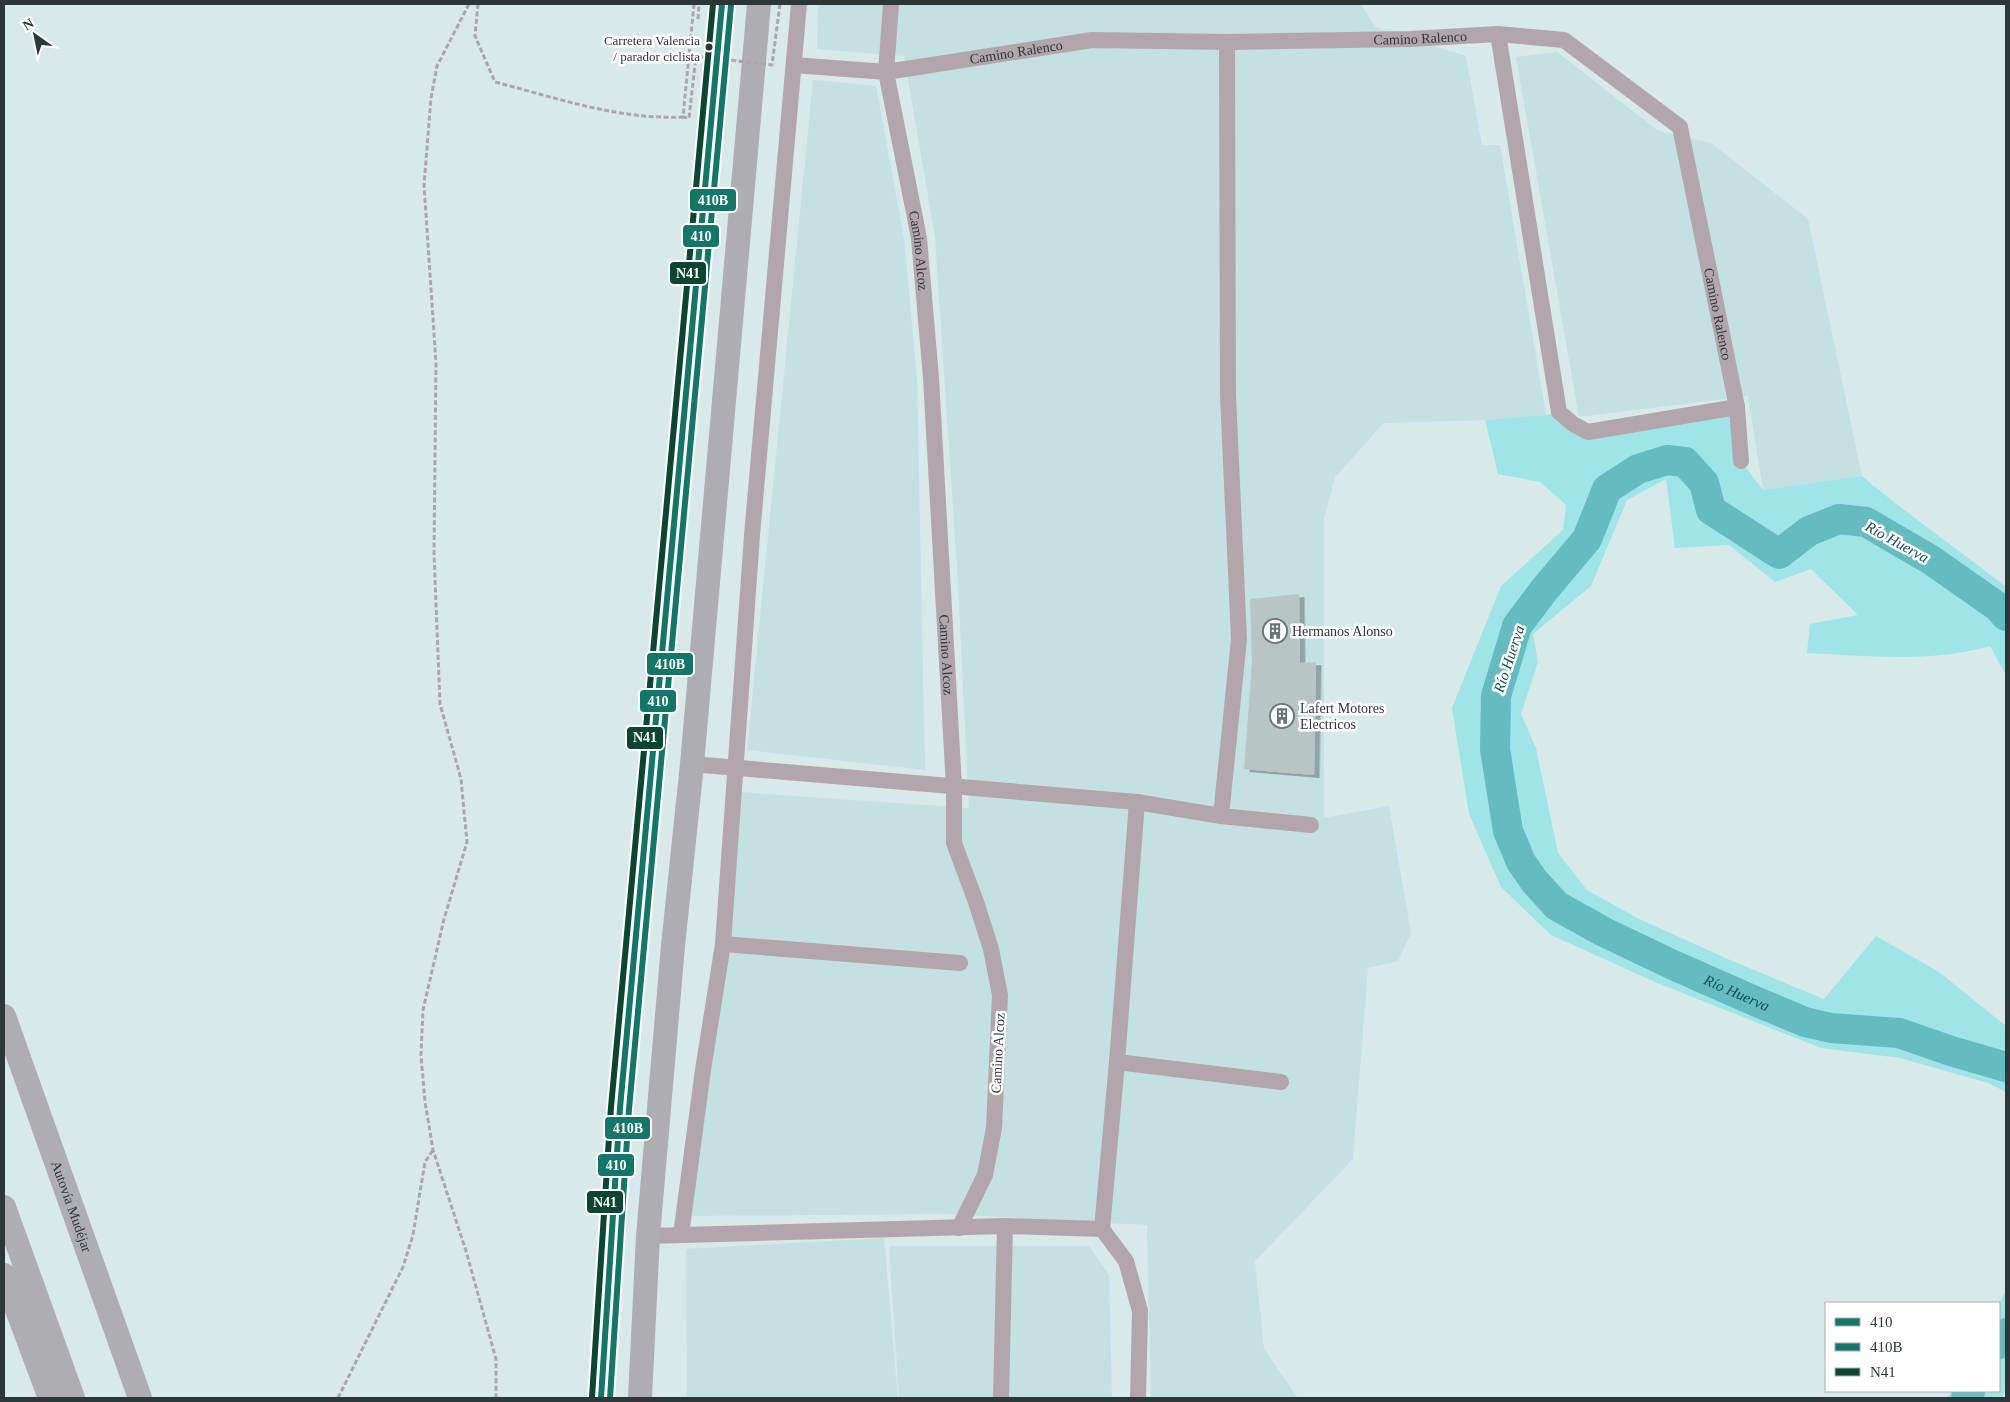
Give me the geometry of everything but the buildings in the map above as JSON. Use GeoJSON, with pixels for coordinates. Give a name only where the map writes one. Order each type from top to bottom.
{"type":"FeatureCollection","features":[{"type":"Feature","properties":{"kind":"highway"},"geometry":{"type":"LineString","coordinates":[[601,1398],[620,1108],[722,4]]}},
{"type":"Feature","properties":{"kind":"highway"},"geometry":{"type":"LineString","coordinates":[[640,1398],[648,1236],[759,4]]}},
{"type":"Feature","properties":{"kind":"highway","name":"Autovía Mudéjar"},"geometry":{"type":"LineString","coordinates":[[4,1016],[140,1398]]}},
{"type":"Feature","properties":{"kind":"highway"},"geometry":{"type":"LineString","coordinates":[[4,1208],[74,1398]]}},
{"type":"Feature","properties":{"kind":"highway"},"geometry":{"type":"LineString","coordinates":[[4,1275],[50,1398]]}},
{"type":"Feature","properties":{"kind":"street"},"geometry":{"type":"LineString","coordinates":[[681,1235],[703,1070],[723,944],[734,767],[752,534],[799,4]]}},
{"type":"Feature","properties":{"kind":"street","name":"Camino Alcoz"},"geometry":{"type":"LineString","coordinates":[[891,4],[886,72],[919,238],[931,378],[954,786],[954,843],[976,902],[991,950],[1000,995],[994,1128],[985,1175],[959,1228]]}},
{"type":"Feature","properties":{"kind":"street"},"geometry":{"type":"LineString","coordinates":[[1498,34],[1559,412],[1573,424],[1588,432],[1736,408]]}},
{"type":"Feature","properties":{"kind":"street","name":"Camino Ralenco"},"geometry":{"type":"LineString","coordinates":[[794,65],[886,72],[1092,40],[1227,42],[1410,39],[1498,34],[1564,40],[1680,127],[1736,408],[1741,461]]}},
{"type":"Feature","properties":{"kind":"street"},"geometry":{"type":"LineString","coordinates":[[1221,816],[1239,639],[1228,395],[1227,42]]}},
{"type":"Feature","properties":{"kind":"street"},"geometry":{"type":"LineString","coordinates":[[692,764],[1138,802],[1221,816],[1311,826]]}},
{"type":"Feature","properties":{"kind":"street"},"geometry":{"type":"LineString","coordinates":[[1138,802],[1102,1229],[1126,1261],[1140,1310],[1138,1398]]}},
{"type":"Feature","properties":{"kind":"street"},"geometry":{"type":"LineString","coordinates":[[723,944],[960,963]]}},
{"type":"Feature","properties":{"kind":"street"},"geometry":{"type":"LineString","coordinates":[[1117,1062],[1281,1082]]}},
{"type":"Feature","properties":{"kind":"street"},"geometry":{"type":"LineString","coordinates":[[648,1236],[1005,1226],[1102,1229]]}},
{"type":"Feature","properties":{"kind":"street"},"geometry":{"type":"LineString","coordinates":[[1001,1398],[1005,1226]]}},
{"type":"Feature","properties":{"kind":"path"},"geometry":{"type":"LineString","coordinates":[[469,4],[437,66],[431,98],[424,185],[436,363],[434,553],[440,704],[461,779],[466,842],[444,919],[423,1010],[421,1055],[425,1102],[433,1150],[466,1251],[496,1359],[496,1398]]}},
{"type":"Feature","properties":{"kind":"path"},"geometry":{"type":"LineString","coordinates":[[478,4],[474,36],[495,82],[606,111],[661,118],[689,118],[696,56],[772,65],[780,4]]}},
{"type":"Feature","properties":{"kind":"path"},"geometry":{"type":"LineString","coordinates":[[683,117],[694,4]]}},
{"type":"Feature","properties":{"kind":"path"},"geometry":{"type":"LineString","coordinates":[[698,19],[699,4]]}},
{"type":"Feature","properties":{"kind":"path"},"geometry":{"type":"LineString","coordinates":[[338,1398],[402,1268],[413,1235],[425,1162],[433,1150]]}},
{"type":"Feature","properties":{"kind":"shaded area"},"geometry":{"type":"Polygon","coordinates":[[[818,4],[1361,4],[1375,27],[1466,56],[1482,145],[1500,145],[1546,415],[1485,420],[1384,423],[1335,477],[1324,519],[1324,818],[1389,806],[1411,933],[1398,961],[1368,968],[1353,1159],[1255,1261],[1264,1349],[1298,1398],[1151,1398],[1147,1225],[944,1214],[681,1216],[738,792],[969,808],[958,584],[935,237],[904,56],[817,49],[818,4]]]}},
{"type":"Feature","properties":{"kind":"shaded area"},"geometry":{"type":"Polygon","coordinates":[[[1557,52],[1657,130],[1711,143],[1808,219],[1862,476],[1763,490],[1748,396],[1579,417],[1516,57],[1557,52]]]}},
{"type":"Feature","properties":{"kind":"shaded area"},"geometry":{"type":"Polygon","coordinates":[[[813,80],[876,86],[904,238],[917,379],[925,770],[747,750],[813,80]]]}},
{"type":"Feature","properties":{"kind":"shaded area"},"geometry":{"type":"Polygon","coordinates":[[[1737,407],[1741,461],[1763,490],[1862,476],[2006,587],[2006,675],[1990,646],[1945,655],[1899,657],[1807,653],[1810,624],[1858,615],[1811,569],[1775,582],[1729,545],[1675,548],[1666,479],[1627,500],[1591,586],[1533,634],[1538,662],[1521,714],[1536,748],[1558,853],[1587,890],[1637,918],[1730,960],[1824,999],[1876,936],[1939,972],[2006,1026],[2006,1092],[1988,1083],[1900,1058],[1821,1048],[1655,982],[1551,935],[1501,887],[1469,814],[1452,708],[1501,586],[1563,530],[1566,505],[1540,482],[1498,474],[1485,420],[1546,415],[1559,412],[1588,432],[1737,407]]]}},
{"type":"Feature","properties":{"kind":"shaded area"},"geometry":{"type":"Polygon","coordinates":[[[884,1238],[898,1398],[687,1398],[686,1249],[884,1238]]]}},
{"type":"Feature","properties":{"kind":"shaded area"},"geometry":{"type":"Polygon","coordinates":[[[889,1246],[1089,1246],[1109,1275],[1112,1398],[899,1398],[889,1246]]]}},
{"type":"Feature","properties":{"kind":"shaded area"},"geometry":{"type":"Polygon","coordinates":[[[2006,1291],[2006,1388],[2002,1398],[1947,1398],[1950,1392],[2000,1392],[2000,1302],[2006,1291]]]}},
{"type":"Feature","properties":{"kind":"waterway","name":"Río Huerva"},"geometry":{"type":"LineString","coordinates":[[2006,616],[1998,607],[1931,560],[1866,522],[1839,519],[1809,531],[1779,554],[1711,510],[1704,483],[1685,462],[1667,460],[1638,469],[1607,489],[1587,539],[1544,590],[1517,626],[1496,696],[1495,749],[1508,831],[1521,862],[1535,882],[1557,906],[1604,932],[1673,965],[1805,1022],[1831,1028],[1899,1033],[2006,1067]]}},
{"type":"Feature","properties":{"kind":"waterway","name":"Río Huerva"},"geometry":{"type":"LineString","coordinates":[[2000,1342],[2006,1333]]}},
{"type":"Feature","properties":{"kind":"waterway","name":"Río Huerva"},"geometry":{"type":"LineString","coordinates":[[1966,1398],[1969,1392]]}},
{"type":"Feature","properties":{"kind":"transit line","name":"N41"},"geometry":{"type":"LineString","coordinates":[[592,1397],[611,1107],[713,4]]}},
{"type":"Feature","properties":{"kind":"transit line","name":"410"},"geometry":{"type":"LineString","coordinates":[[601,1398],[620,1108],[722,4]]}},
{"type":"Feature","properties":{"kind":"transit line","name":"410B"},"geometry":{"type":"LineString","coordinates":[[610,1398],[629,1109],[731,5]]}},
{"type":"Feature","properties":{"kind":"place","name":"Carretera Valencia / parador ciclista"},"geometry":{"type":"Point","coordinates":[709,47]}},
{"type":"Feature","properties":{"kind":"place","name":"Hermanos Alonso"},"geometry":{"type":"Point","coordinates":[1275,631]}},
{"type":"Feature","properties":{"kind":"place","name":"Lafert Motores Electricos"},"geometry":{"type":"Point","coordinates":[1282,716]}}]}
